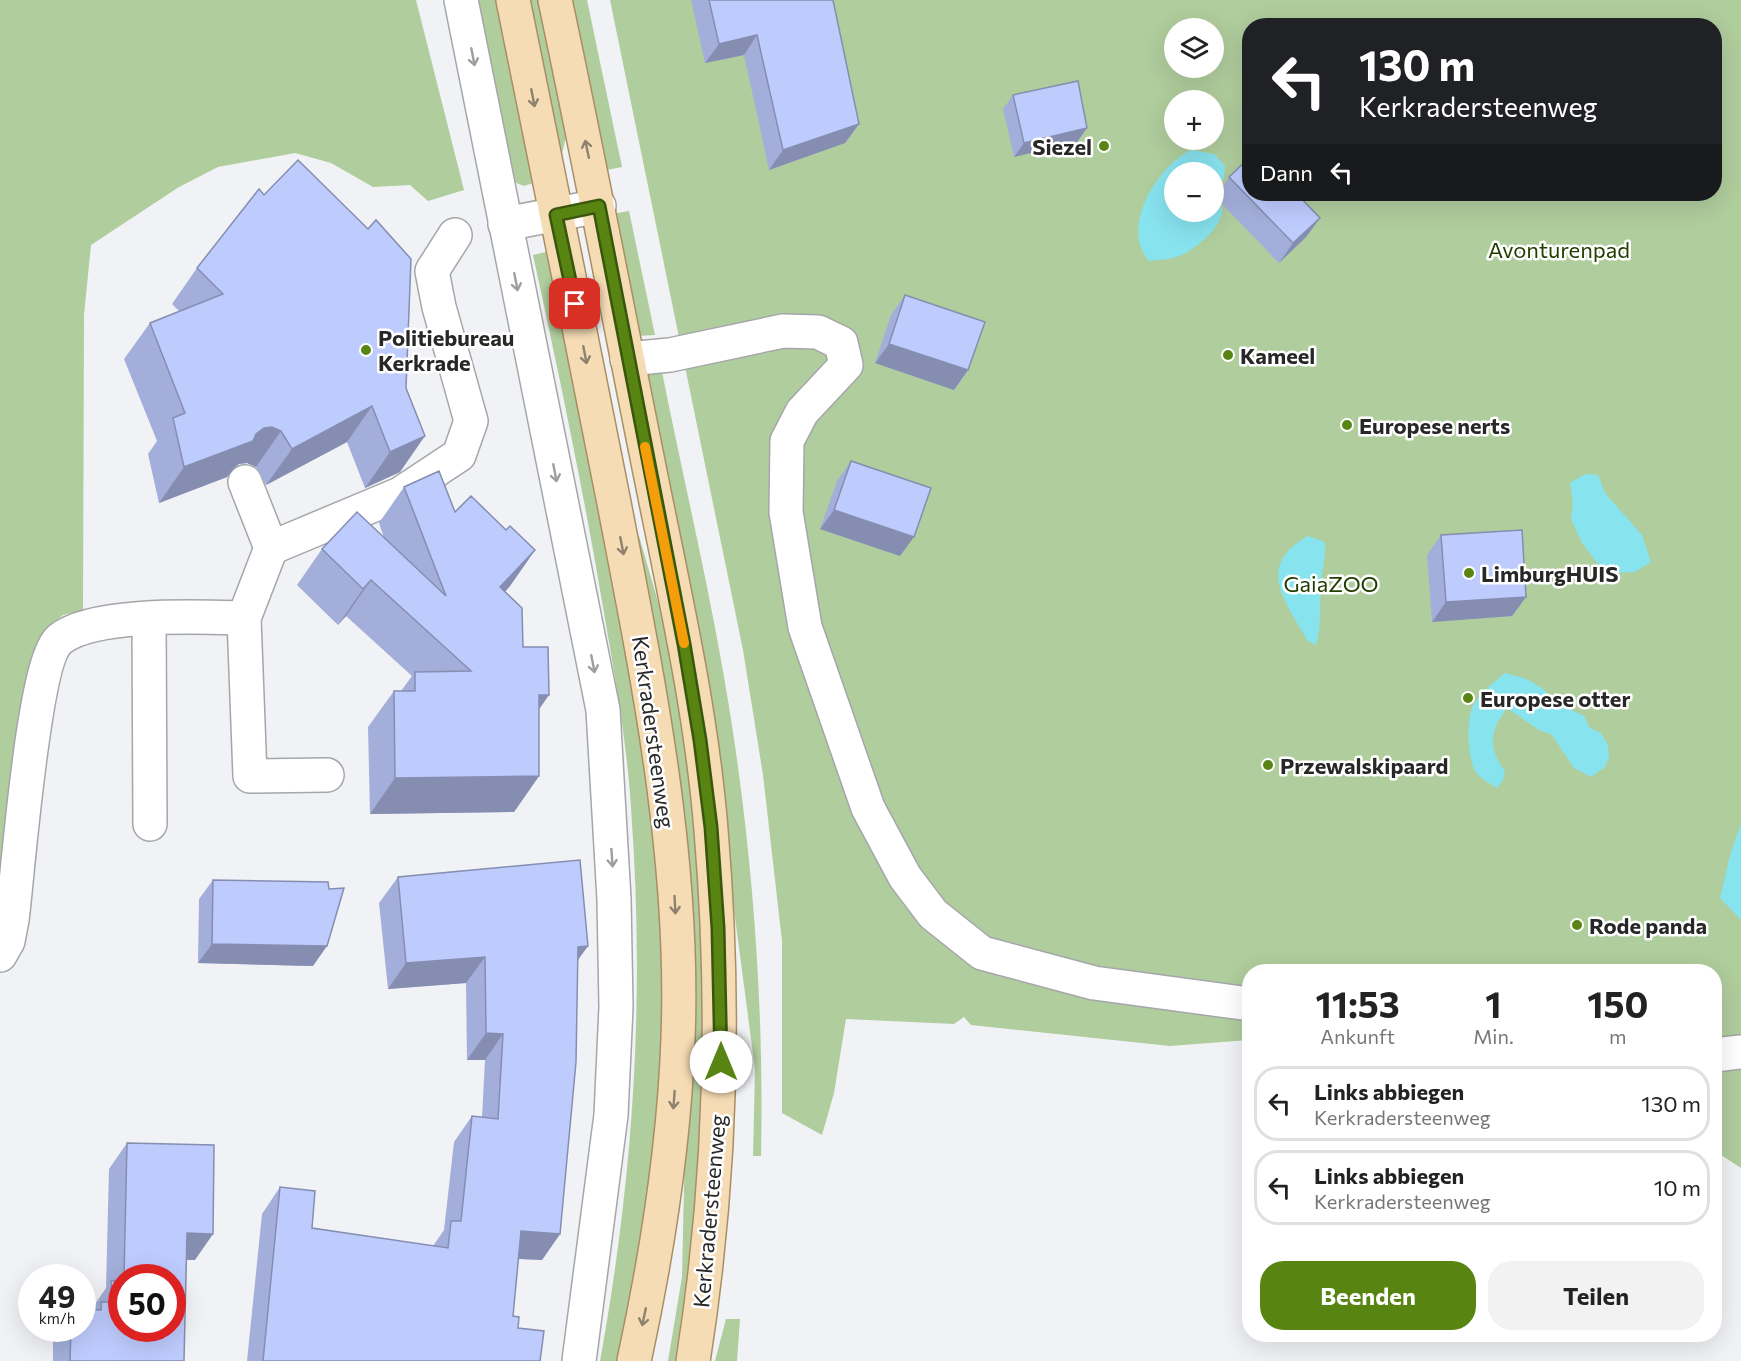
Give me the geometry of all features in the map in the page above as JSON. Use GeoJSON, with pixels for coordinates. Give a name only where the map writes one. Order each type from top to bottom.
{"type":"FeatureCollection","features":[{"type":"Feature","properties":{"kind":"main road","name":"Kerkradersteenweg"},"geometry":{"type":"LineString","coordinates":[[513,0],[642,648],[674,882],[678,1037],[672,1130],[653,1272],[634,1361]]}},
{"type":"Feature","properties":{"kind":"main road","name":"Kerkradersteenweg"},"geometry":{"type":"LineString","coordinates":[[555,0],[599,206],[684,644],[700,740],[711,827],[718,928],[721,1028],[718,1125],[693,1361]]}},
{"type":"Feature","properties":{"kind":"street"},"geometry":{"type":"LineString","coordinates":[[461,0],[603,710],[614,899],[616,1007],[611,1115],[579,1361]]}},
{"type":"Feature","properties":{"kind":"street"},"geometry":{"type":"LineString","coordinates":[[505,224],[599,206]]}},
{"type":"Feature","properties":{"kind":"street"},"geometry":{"type":"LineString","coordinates":[[272,548],[400,494],[459,454],[471,421],[439,307],[432,271],[455,235]]}},
{"type":"Feature","properties":{"kind":"street"},"geometry":{"type":"LineString","coordinates":[[627,359],[670,355],[783,331],[818,332],[841,343],[846,365],[826,389],[802,412],[787,441],[786,512],[805,627],[868,808],[905,877],[933,914],[982,953],[1094,983],[1242,1003]]}},
{"type":"Feature","properties":{"kind":"street"},"geometry":{"type":"LineString","coordinates":[[245,482],[272,548],[244,618],[250,776],[327,775]]}},
{"type":"Feature","properties":{"kind":"street"},"geometry":{"type":"LineString","coordinates":[[0,955],[8,941],[12,920],[33,730],[51,651],[60,639],[104,624],[179,617],[244,618]]}},
{"type":"Feature","properties":{"kind":"street"},"geometry":{"type":"LineString","coordinates":[[149,619],[150,824]]}},
{"type":"Feature","properties":{"kind":"street"},"geometry":{"type":"LineString","coordinates":[[1722,1054],[1741,1052]]}},
{"type":"Feature","properties":{"kind":"green space"},"geometry":{"type":"Polygon","coordinates":[[[0,0],[416,0],[464,190],[428,201],[410,185],[373,187],[331,163],[295,153],[218,167],[179,187],[91,245],[84,315],[83,611],[63,615],[47,628],[34,651],[23,692],[0,901],[0,0]]]}},
{"type":"Feature","properties":{"kind":"green space"},"geometry":{"type":"Polygon","coordinates":[[[471,0],[500,0],[536,182],[524,186],[507,179],[471,0]]]}},
{"type":"Feature","properties":{"kind":"green space"},"geometry":{"type":"Polygon","coordinates":[[[523,0],[542,0],[568,128],[560,162],[523,0]]]}},
{"type":"Feature","properties":{"kind":"green space"},"geometry":{"type":"Polygon","coordinates":[[[567,0],[587,0],[622,167],[602,171],[567,0]]]}},
{"type":"Feature","properties":{"kind":"green space","name":"GaiaZOO"},"geometry":{"type":"Polygon","coordinates":[[[610,0],[1741,0],[1741,1168],[1722,1156],[1722,964],[1242,964],[1242,1041],[1170,1046],[971,1025],[964,1017],[954,1024],[846,1019],[834,1093],[822,1135],[782,1113],[782,941],[763,775],[743,650],[610,0]]]}},
{"type":"Feature","properties":{"kind":"green space"},"geometry":{"type":"Polygon","coordinates":[[[629,211],[655,335],[637,336],[612,214],[629,211]]]}},
{"type":"Feature","properties":{"kind":"green space"},"geometry":{"type":"Polygon","coordinates":[[[550,251],[631,658],[647,761],[658,864],[665,967],[665,1071],[655,1180],[621,1361],[600,1361],[621,1222],[634,1085],[637,948],[631,808],[620,710],[596,568],[571,434],[533,255],[550,251]]]}},
{"type":"Feature","properties":{"kind":"green space"},"geometry":{"type":"Polygon","coordinates":[[[662,372],[718,642],[747,837],[759,997],[761,1156],[753,1156],[755,1069],[731,887],[645,376],[662,372]]]}},
{"type":"Feature","properties":{"kind":"green space"},"geometry":{"type":"Polygon","coordinates":[[[639,536],[677,667],[702,841],[705,1121],[691,1255],[675,1361],[668,1361],[682,1277],[688,1007],[632,538],[639,536]]]}},
{"type":"Feature","properties":{"kind":"green space"},"geometry":{"type":"Polygon","coordinates":[[[726,1319],[740,1319],[737,1361],[715,1361],[726,1319]]]}},
{"type":"Feature","properties":{"kind":"water"},"geometry":{"type":"Polygon","coordinates":[[[1191,150],[1214,154],[1221,162],[1174,162],[1191,150]]]}},
{"type":"Feature","properties":{"kind":"water"},"geometry":{"type":"Polygon","coordinates":[[[1164,172],[1164,222],[1219,222],[1202,241],[1188,252],[1149,261],[1141,247],[1138,232],[1140,215],[1155,183],[1164,172]]]}},
{"type":"Feature","properties":{"kind":"water"},"geometry":{"type":"Polygon","coordinates":[[[1585,474],[1598,475],[1605,493],[1642,535],[1651,562],[1635,572],[1615,573],[1602,569],[1582,543],[1571,519],[1573,503],[1570,483],[1585,474]]]}},
{"type":"Feature","properties":{"kind":"water"},"geometry":{"type":"Polygon","coordinates":[[[1308,536],[1325,542],[1320,592],[1320,622],[1316,645],[1308,641],[1290,612],[1283,598],[1278,572],[1282,559],[1292,547],[1308,536]]]}},
{"type":"Feature","properties":{"kind":"water"},"geometry":{"type":"Polygon","coordinates":[[[1505,673],[1527,679],[1543,689],[1557,703],[1584,716],[1590,728],[1601,733],[1608,745],[1609,757],[1605,767],[1591,777],[1574,768],[1552,735],[1539,730],[1507,708],[1497,725],[1493,740],[1499,763],[1505,772],[1503,780],[1497,788],[1480,776],[1473,767],[1470,754],[1471,711],[1481,695],[1505,673]]]}},
{"type":"Feature","properties":{"kind":"water"},"geometry":{"type":"Polygon","coordinates":[[[1741,823],[1741,920],[1720,898],[1730,855],[1741,823]]]}},
{"type":"Feature","properties":{"kind":"building"},"geometry":{"type":"Polygon","coordinates":[[[709,0],[833,0],[859,124],[783,150],[757,35],[719,44],[709,0]]]}},
{"type":"Feature","properties":{"kind":"building"},"geometry":{"type":"Polygon","coordinates":[[[1078,81],[1087,128],[1024,143],[1013,95],[1078,81]]]}},
{"type":"Feature","properties":{"kind":"building"},"geometry":{"type":"Polygon","coordinates":[[[298,160],[368,229],[376,220],[411,259],[406,388],[425,436],[390,452],[372,406],[292,449],[281,431],[272,427],[264,428],[256,434],[253,441],[184,467],[173,418],[185,413],[150,323],[223,294],[197,268],[259,189],[264,195],[298,160]]]}},
{"type":"Feature","properties":{"kind":"building"},"geometry":{"type":"Polygon","coordinates":[[[1242,165],[1242,190],[1229,177],[1242,165]]]}},
{"type":"Feature","properties":{"kind":"building"},"geometry":{"type":"Polygon","coordinates":[[[1252,201],[1304,201],[1320,218],[1293,243],[1252,201]]]}},
{"type":"Feature","properties":{"kind":"building"},"geometry":{"type":"Polygon","coordinates":[[[905,295],[985,322],[968,370],[889,344],[905,295]]]}},
{"type":"Feature","properties":{"kind":"building"},"geometry":{"type":"Polygon","coordinates":[[[851,461],[931,488],[914,537],[834,510],[851,461]]]}},
{"type":"Feature","properties":{"kind":"building"},"geometry":{"type":"Polygon","coordinates":[[[439,471],[455,512],[471,496],[506,530],[510,526],[535,550],[500,587],[522,608],[523,647],[548,647],[549,695],[539,695],[539,776],[395,778],[394,691],[415,691],[415,672],[471,671],[371,580],[363,589],[322,549],[357,512],[446,596],[404,487],[439,471]]]}},
{"type":"Feature","properties":{"kind":"building"},"geometry":{"type":"Polygon","coordinates":[[[1522,530],[1526,597],[1446,602],[1441,535],[1522,530]]]}},
{"type":"Feature","properties":{"kind":"building"},"geometry":{"type":"Polygon","coordinates":[[[580,860],[588,946],[578,947],[576,1062],[560,1234],[521,1231],[513,1316],[519,1317],[518,1328],[544,1331],[540,1361],[263,1361],[280,1187],[315,1191],[312,1228],[448,1248],[451,1221],[461,1221],[472,1116],[498,1119],[503,1034],[486,1033],[485,957],[406,963],[398,877],[580,860]]]}},
{"type":"Feature","properties":{"kind":"building"},"geometry":{"type":"Polygon","coordinates":[[[213,880],[328,882],[329,889],[344,888],[327,946],[212,944],[213,880]]]}},
{"type":"Feature","properties":{"kind":"building"},"geometry":{"type":"Polygon","coordinates":[[[127,1143],[214,1145],[213,1234],[187,1233],[186,1276],[186,1264],[124,1264],[127,1143]]]}},
{"type":"Feature","properties":{"kind":"building"},"geometry":{"type":"Polygon","coordinates":[[[101,1302],[108,1302],[108,1342],[184,1342],[184,1361],[70,1361],[71,1342],[96,1342],[96,1310],[101,1310],[101,1302]]]}},
{"type":"Feature","properties":{"kind":"slow traffic"},"geometry":{"type":"LineString","coordinates":[[645,447],[684,643]]}},
{"type":"Feature","properties":{"kind":"place","name":"Siezel"},"geometry":{"type":"Point","coordinates":[1104,146]}},
{"type":"Feature","properties":{"kind":"place","name":"Politiebureau Kerkrade"},"geometry":{"type":"Point","coordinates":[366,350]}},
{"type":"Feature","properties":{"kind":"place","name":"Kameel"},"geometry":{"type":"Point","coordinates":[1228,355]}},
{"type":"Feature","properties":{"kind":"place","name":"Europese nerts"},"geometry":{"type":"Point","coordinates":[1347,425]}},
{"type":"Feature","properties":{"kind":"place","name":"LimburgHUIS"},"geometry":{"type":"Point","coordinates":[1469,573]}},
{"type":"Feature","properties":{"kind":"place","name":"Europese otter"},"geometry":{"type":"Point","coordinates":[1468,698]}},
{"type":"Feature","properties":{"kind":"place","name":"Przewalskipaard"},"geometry":{"type":"Point","coordinates":[1268,765]}},
{"type":"Feature","properties":{"kind":"place","name":"Rode panda"},"geometry":{"type":"Point","coordinates":[1577,925]}},
{"type":"Feature","properties":{"kind":"route"},"geometry":{"type":"LineString","coordinates":[[575,304],[556,215],[599,206],[684,644],[700,740],[711,827],[718,928],[721,1062]]}},
{"type":"Feature","properties":{"kind":"park label","name":"Avonturenpad"},"geometry":{"type":"Point","coordinates":[1559,249]}}]}
